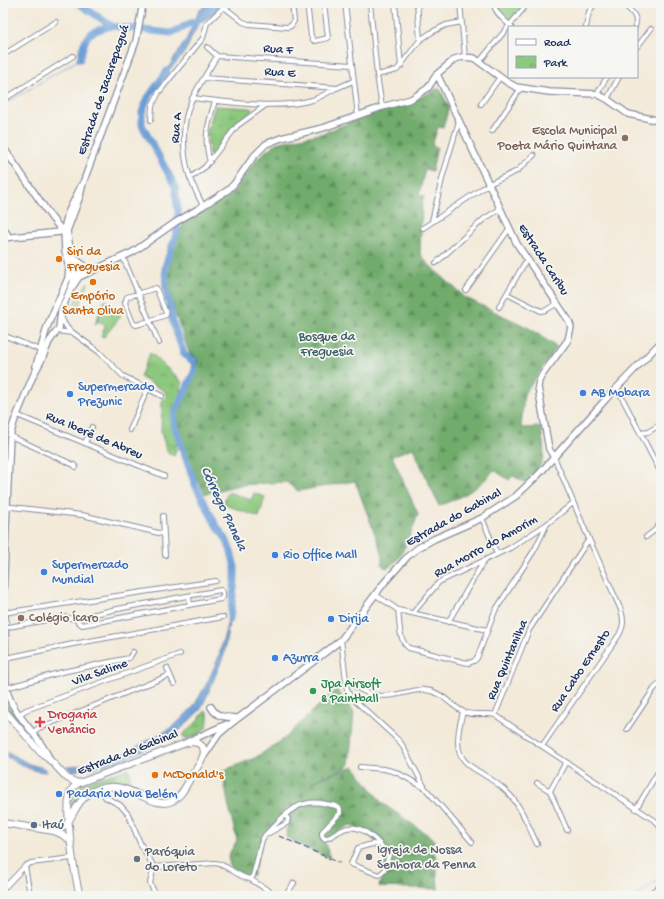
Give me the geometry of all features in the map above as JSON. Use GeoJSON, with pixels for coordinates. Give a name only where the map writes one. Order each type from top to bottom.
{"type":"FeatureCollection","features":[{"type":"Feature","properties":{"kind":"highway"},"geometry":{"type":"LineString","coordinates":[[648,896],[661,888]]}},
{"type":"Feature","properties":{"kind":"main road","name":"Estrada de Jacarepaguá"},"geometry":{"type":"LineString","coordinates":[[3,597],[6,451],[16,415],[49,342],[60,326],[61,314],[71,289],[74,274],[65,230],[80,196],[83,183],[137,34],[143,3]]}},
{"type":"Feature","properties":{"kind":"main road"},"geometry":{"type":"LineString","coordinates":[[71,289],[79,277],[133,252],[182,218],[223,193],[234,184],[254,156],[266,144],[281,138],[318,130],[418,96],[428,88],[437,74],[456,59],[465,57],[474,58],[507,82],[521,88],[549,92],[597,94],[607,99],[628,114],[661,121]]}},
{"type":"Feature","properties":{"kind":"main road","name":"Estrada Caribu"},"geometry":{"type":"LineString","coordinates":[[437,74],[509,229],[527,259],[569,321],[571,327],[564,346],[538,381],[549,449],[554,457]]}},
{"type":"Feature","properties":{"kind":"main road"},"geometry":{"type":"LineString","coordinates":[[3,147],[52,219],[65,230]]}},
{"type":"Feature","properties":{"kind":"main road","name":"Estrada de Jacarepaguá"},"geometry":{"type":"LineString","coordinates":[[33,376],[47,327],[67,281],[69,268],[65,251],[65,230],[67,216],[76,194],[83,183]]}},
{"type":"Feature","properties":{"kind":"main road"},"geometry":{"type":"LineString","coordinates":[[52,219],[60,222],[67,216]]}},
{"type":"Feature","properties":{"kind":"main road"},"geometry":{"type":"LineString","coordinates":[[48,234],[53,228],[52,219]]}},
{"type":"Feature","properties":{"kind":"main road"},"geometry":{"type":"LineString","coordinates":[[3,228],[5,237],[54,234],[60,237],[65,251]]}},
{"type":"Feature","properties":{"kind":"main road"},"geometry":{"type":"LineString","coordinates":[[48,234],[65,230]]}},
{"type":"Feature","properties":{"kind":"main road"},"geometry":{"type":"LineString","coordinates":[[71,255],[74,259],[89,269]]}},
{"type":"Feature","properties":{"kind":"main road"},"geometry":{"type":"LineString","coordinates":[[67,281],[74,274],[97,268]]}},
{"type":"Feature","properties":{"kind":"main road"},"geometry":{"type":"LineString","coordinates":[[55,309],[55,315],[51,326],[53,330],[57,331]]}},
{"type":"Feature","properties":{"kind":"main road","name":"Estrada do Gabinal"},"geometry":{"type":"LineString","coordinates":[[68,822],[75,808],[83,799],[92,791],[101,788],[117,786],[125,788],[155,802],[165,804],[170,803],[180,796],[202,758],[219,734],[341,640],[376,594],[408,556],[418,548],[434,539],[482,518],[516,496],[661,342]]}},
{"type":"Feature","properties":{"kind":"main road"},"geometry":{"type":"LineString","coordinates":[[3,606],[6,688],[10,701],[18,715],[33,732],[45,749],[50,760]]}},
{"type":"Feature","properties":{"kind":"main road"},"geometry":{"type":"LineString","coordinates":[[211,707],[214,712],[220,716],[238,718]]}},
{"type":"Feature","properties":{"kind":"main road"},"geometry":{"type":"LineString","coordinates":[[3,709],[40,752],[67,778],[79,783]]}},
{"type":"Feature","properties":{"kind":"main road","name":"Estrada do Gabinal"},"geometry":{"type":"LineString","coordinates":[[68,822],[71,790],[79,783],[186,743],[233,722]]}},
{"type":"Feature","properties":{"kind":"main road"},"geometry":{"type":"LineString","coordinates":[[186,743],[197,742],[201,745],[203,749],[202,758]]}},
{"type":"Feature","properties":{"kind":"main road"},"geometry":{"type":"LineString","coordinates":[[54,831],[62,828],[68,822]]}},
{"type":"Feature","properties":{"kind":"main road"},"geometry":{"type":"LineString","coordinates":[[68,822],[72,858],[80,896]]}},
{"type":"Feature","properties":{"kind":"main road"},"geometry":{"type":"LineString","coordinates":[[3,823],[54,831],[71,841]]}},
{"type":"Feature","properties":{"kind":"street"},"geometry":{"type":"LineString","coordinates":[[151,120],[152,106],[159,92],[203,38],[207,23],[221,5],[228,3]]}},
{"type":"Feature","properties":{"kind":"street"},"geometry":{"type":"LineString","coordinates":[[221,5],[243,22],[249,24],[287,27],[291,26],[294,21],[292,3]]}},
{"type":"Feature","properties":{"kind":"street"},"geometry":{"type":"LineString","coordinates":[[307,3],[311,36],[315,41],[325,40],[328,38],[324,3]]}},
{"type":"Feature","properties":{"kind":"street"},"geometry":{"type":"LineString","coordinates":[[345,3],[358,116]]}},
{"type":"Feature","properties":{"kind":"street"},"geometry":{"type":"LineString","coordinates":[[370,3],[377,75],[382,107]]}},
{"type":"Feature","properties":{"kind":"street"},"geometry":{"type":"LineString","coordinates":[[394,3],[401,66]]}},
{"type":"Feature","properties":{"kind":"street"},"geometry":{"type":"LineString","coordinates":[[417,3],[420,40]]}},
{"type":"Feature","properties":{"kind":"street"},"geometry":{"type":"LineString","coordinates":[[460,3],[465,57]]}},
{"type":"Feature","properties":{"kind":"street"},"geometry":{"type":"LineString","coordinates":[[493,3],[502,19],[511,26],[528,3]]}},
{"type":"Feature","properties":{"kind":"street"},"geometry":{"type":"LineString","coordinates":[[586,26],[590,12],[595,3]]}},
{"type":"Feature","properties":{"kind":"street"},"geometry":{"type":"LineString","coordinates":[[622,3],[634,14],[636,18],[635,26]]}},
{"type":"Feature","properties":{"kind":"street"},"geometry":{"type":"LineString","coordinates":[[3,55],[56,22]]}},
{"type":"Feature","properties":{"kind":"street"},"geometry":{"type":"LineString","coordinates":[[377,75],[395,71],[401,66],[420,40],[432,32],[442,26],[462,22]]}},
{"type":"Feature","properties":{"kind":"street"},"geometry":{"type":"LineString","coordinates":[[480,61],[508,29]]}},
{"type":"Feature","properties":{"kind":"street"},"geometry":{"type":"LineString","coordinates":[[638,46],[651,29]]}},
{"type":"Feature","properties":{"kind":"street"},"geometry":{"type":"LineString","coordinates":[[207,47],[217,56]]}},
{"type":"Feature","properties":{"kind":"street"},"geometry":{"type":"LineString","coordinates":[[3,100],[73,56]]}},
{"type":"Feature","properties":{"kind":"street","name":"Rua F"},"geometry":{"type":"LineString","coordinates":[[217,56],[352,65]]}},
{"type":"Feature","properties":{"kind":"street","name":"Rua A"},"geometry":{"type":"LineString","coordinates":[[203,206],[190,178],[186,163],[184,133],[188,110],[192,98],[217,56]]}},
{"type":"Feature","properties":{"kind":"street"},"geometry":{"type":"LineString","coordinates":[[481,104],[500,77]]}},
{"type":"Feature","properties":{"kind":"street","name":"Rua E"},"geometry":{"type":"LineString","coordinates":[[204,78],[337,88],[353,81]]}},
{"type":"Feature","properties":{"kind":"street"},"geometry":{"type":"LineString","coordinates":[[597,94],[606,78]]}},
{"type":"Feature","properties":{"kind":"street"},"geometry":{"type":"LineString","coordinates":[[607,99],[618,78]]}},
{"type":"Feature","properties":{"kind":"street"},"geometry":{"type":"LineString","coordinates":[[192,98],[266,104],[309,101],[337,88]]}},
{"type":"Feature","properties":{"kind":"street"},"geometry":{"type":"LineString","coordinates":[[492,131],[521,88]]}},
{"type":"Feature","properties":{"kind":"street"},"geometry":{"type":"LineString","coordinates":[[210,162],[206,145],[206,136],[215,101]]}},
{"type":"Feature","properties":{"kind":"street"},"geometry":{"type":"LineString","coordinates":[[190,178],[200,172],[210,162],[234,129],[266,104]]}},
{"type":"Feature","properties":{"kind":"street"},"geometry":{"type":"LineString","coordinates":[[432,221],[443,175],[459,121]]}},
{"type":"Feature","properties":{"kind":"street"},"geometry":{"type":"LineString","coordinates":[[423,228],[489,184],[517,171],[534,154]]}},
{"type":"Feature","properties":{"kind":"street"},"geometry":{"type":"LineString","coordinates":[[436,263],[484,219],[500,209]]}},
{"type":"Feature","properties":{"kind":"street"},"geometry":{"type":"LineString","coordinates":[[466,290],[509,229]]}},
{"type":"Feature","properties":{"kind":"street"},"geometry":{"type":"LineString","coordinates":[[123,257],[159,343]]}},
{"type":"Feature","properties":{"kind":"street"},"geometry":{"type":"LineString","coordinates":[[499,307],[527,259]]}},
{"type":"Feature","properties":{"kind":"street"},"geometry":{"type":"LineString","coordinates":[[156,288],[166,313],[164,316],[136,325],[132,323],[125,302],[127,297],[139,293],[156,288]]}},
{"type":"Feature","properties":{"kind":"street"},"geometry":{"type":"LineString","coordinates":[[507,294],[541,311],[558,304]]}},
{"type":"Feature","properties":{"kind":"street"},"geometry":{"type":"LineString","coordinates":[[61,314],[66,326],[74,334],[99,352],[124,376],[162,396]]}},
{"type":"Feature","properties":{"kind":"street"},"geometry":{"type":"LineString","coordinates":[[57,331],[66,331],[74,334]]}},
{"type":"Feature","properties":{"kind":"street"},"geometry":{"type":"LineString","coordinates":[[3,335],[40,350]]}},
{"type":"Feature","properties":{"kind":"street"},"geometry":{"type":"LineString","coordinates":[[130,430],[148,388]]}},
{"type":"Feature","properties":{"kind":"street"},"geometry":{"type":"LineString","coordinates":[[617,388],[661,473]]}},
{"type":"Feature","properties":{"kind":"street","name":"Rua Iberê de Abreu"},"geometry":{"type":"LineString","coordinates":[[16,415],[164,476]]}},
{"type":"Feature","properties":{"kind":"street"},"geometry":{"type":"LineString","coordinates":[[641,433],[648,432],[661,424]]}},
{"type":"Feature","properties":{"kind":"street"},"geometry":{"type":"LineString","coordinates":[[85,443],[92,427]]}},
{"type":"Feature","properties":{"kind":"street"},"geometry":{"type":"LineString","coordinates":[[645,440],[648,432]]}},
{"type":"Feature","properties":{"kind":"street"},"geometry":{"type":"LineString","coordinates":[[10,436],[76,467]]}},
{"type":"Feature","properties":{"kind":"street"},"geometry":{"type":"LineString","coordinates":[[554,457],[589,539]]}},
{"type":"Feature","properties":{"kind":"street","name":"Rua Morro do Amorim"},"geometry":{"type":"LineString","coordinates":[[413,613],[439,582],[510,548],[547,524],[573,503]]}},
{"type":"Feature","properties":{"kind":"street"},"geometry":{"type":"LineString","coordinates":[[5,506],[82,515],[163,534]]}},
{"type":"Feature","properties":{"kind":"street"},"geometry":{"type":"LineString","coordinates":[[163,516],[165,555]]}},
{"type":"Feature","properties":{"kind":"street"},"geometry":{"type":"LineString","coordinates":[[482,518],[497,554]]}},
{"type":"Feature","properties":{"kind":"street"},"geometry":{"type":"LineString","coordinates":[[646,537],[655,530],[661,522]]}},
{"type":"Feature","properties":{"kind":"street"},"geometry":{"type":"LineString","coordinates":[[398,610],[402,641],[404,645],[409,648],[463,662],[469,663],[474,661],[477,658],[486,630],[495,611],[535,549],[547,524]]}},
{"type":"Feature","properties":{"kind":"street","name":"Rua Quintanilha"},"geometry":{"type":"LineString","coordinates":[[589,539],[529,630],[495,715],[636,809],[659,822],[661,829]]}},
{"type":"Feature","properties":{"kind":"street","name":"Rua Cabo Ernesto"},"geometry":{"type":"LineString","coordinates":[[542,746],[623,627],[624,619],[621,610],[589,539]]}},
{"type":"Feature","properties":{"kind":"street"},"geometry":{"type":"LineString","coordinates":[[448,622],[484,560]]}},
{"type":"Feature","properties":{"kind":"street"},"geometry":{"type":"LineString","coordinates":[[4,613],[216,581]]}},
{"type":"Feature","properties":{"kind":"street"},"geometry":{"type":"LineString","coordinates":[[4,628],[63,617],[75,619],[112,610],[221,590],[224,594],[222,598],[190,605],[82,625],[75,619]]}},
{"type":"Feature","properties":{"kind":"street"},"geometry":{"type":"LineString","coordinates":[[376,594],[398,610],[486,630]]}},
{"type":"Feature","properties":{"kind":"street"},"geometry":{"type":"LineString","coordinates":[[187,596],[191,601],[190,605]]}},
{"type":"Feature","properties":{"kind":"street"},"geometry":{"type":"LineString","coordinates":[[6,658],[73,644],[223,617]]}},
{"type":"Feature","properties":{"kind":"street"},"geometry":{"type":"LineString","coordinates":[[341,640],[347,690],[350,696],[401,743],[425,788],[472,842]]}},
{"type":"Feature","properties":{"kind":"street"},"geometry":{"type":"LineString","coordinates":[[6,688],[62,672],[129,658],[133,652]]}},
{"type":"Feature","properties":{"kind":"street","name":"Vila Salime"},"geometry":{"type":"LineString","coordinates":[[18,715],[26,710],[180,654]]}},
{"type":"Feature","properties":{"kind":"street"},"geometry":{"type":"LineString","coordinates":[[167,668],[174,684]]}},
{"type":"Feature","properties":{"kind":"street"},"geometry":{"type":"LineString","coordinates":[[33,732],[39,728],[170,675]]}},
{"type":"Feature","properties":{"kind":"street"},"geometry":{"type":"LineString","coordinates":[[346,680],[356,688],[366,693],[379,696],[391,696],[425,690],[435,692],[463,712],[489,713],[495,715]]}},
{"type":"Feature","properties":{"kind":"street"},"geometry":{"type":"LineString","coordinates":[[627,729],[654,689],[661,682]]}},
{"type":"Feature","properties":{"kind":"street"},"geometry":{"type":"LineString","coordinates":[[463,712],[458,739],[462,760],[511,796],[537,844]]}},
{"type":"Feature","properties":{"kind":"street"},"geometry":{"type":"LineString","coordinates":[[550,791],[566,762]]}},
{"type":"Feature","properties":{"kind":"street"},"geometry":{"type":"LineString","coordinates":[[636,809],[661,766]]}},
{"type":"Feature","properties":{"kind":"street"},"geometry":{"type":"LineString","coordinates":[[360,767],[384,769],[396,772],[425,788]]}},
{"type":"Feature","properties":{"kind":"street"},"geometry":{"type":"LineString","coordinates":[[537,783],[550,791],[567,830]]}},
{"type":"Feature","properties":{"kind":"street"},"geometry":{"type":"LineString","coordinates":[[101,788],[105,797],[120,805],[128,814],[140,843],[154,867],[150,883],[156,896]]}},
{"type":"Feature","properties":{"kind":"street"},"geometry":{"type":"LineString","coordinates":[[250,879],[253,876],[262,840],[265,835],[286,823],[288,820],[285,815],[295,808],[311,802],[339,807],[340,811],[322,832],[324,839],[344,829],[355,828],[369,835],[380,845],[389,856],[385,869],[378,875],[351,864],[358,848],[372,844],[380,845]]}},
{"type":"Feature","properties":{"kind":"street"},"geometry":{"type":"LineString","coordinates":[[6,886],[25,866],[31,863],[72,858]]}},
{"type":"Feature","properties":{"kind":"street"},"geometry":{"type":"LineString","coordinates":[[154,867],[213,863],[223,866],[241,876],[250,879],[277,896]]}},
{"type":"Feature","properties":{"kind":"street"},"geometry":{"type":"LineString","coordinates":[[25,866],[29,889]]}},
{"type":"Feature","properties":{"kind":"street"},"geometry":{"type":"LineString","coordinates":[[284,896],[294,883]]}},
{"type":"Feature","properties":{"kind":"green space"},"geometry":{"type":"Polygon","coordinates":[[[494,3],[526,3],[512,20],[507,21],[498,13],[494,3]]]}},
{"type":"Feature","properties":{"kind":"green space","name":"Bosque da Freguesia"},"geometry":{"type":"Polygon","coordinates":[[[436,89],[440,89],[449,107],[443,128],[438,127],[432,146],[437,147],[432,171],[425,169],[419,195],[424,196],[422,203],[420,253],[427,263],[466,298],[529,328],[557,347],[524,394],[521,428],[541,427],[544,452],[540,465],[525,482],[513,476],[509,480],[494,470],[482,483],[469,492],[439,506],[413,448],[392,456],[418,514],[406,546],[396,561],[391,566],[385,568],[382,565],[382,553],[355,481],[298,491],[286,482],[239,485],[205,494],[188,462],[177,420],[178,408],[194,378],[198,361],[195,356],[191,358],[174,310],[168,283],[171,255],[184,222],[231,194],[259,157],[276,143],[324,133],[360,118],[412,102],[436,89]]]}},
{"type":"Feature","properties":{"kind":"green space"},"geometry":{"type":"Polygon","coordinates":[[[215,106],[251,108],[252,110],[233,127],[212,155],[209,154],[207,132],[215,106]]]}},
{"type":"Feature","properties":{"kind":"green space"},"geometry":{"type":"Polygon","coordinates":[[[88,282],[79,306],[74,304],[77,297],[88,282]]]}},
{"type":"Feature","properties":{"kind":"green space"},"geometry":{"type":"Polygon","coordinates":[[[106,300],[113,308],[112,310],[103,306],[95,324],[104,301],[106,300]]]}},
{"type":"Feature","properties":{"kind":"green space"},"geometry":{"type":"Polygon","coordinates":[[[104,306],[112,310],[113,308],[121,316],[104,337],[101,336],[106,325],[97,321],[104,306]]]}},
{"type":"Feature","properties":{"kind":"green space"},"geometry":{"type":"Polygon","coordinates":[[[150,353],[182,382],[175,417],[177,445],[174,456],[167,452],[161,432],[162,401],[166,397],[165,391],[140,377],[150,353]]]}},
{"type":"Feature","properties":{"kind":"green space"},"geometry":{"type":"Polygon","coordinates":[[[228,492],[251,500],[254,493],[265,497],[259,517],[223,504],[228,492]]]}},
{"type":"Feature","properties":{"kind":"green space"},"geometry":{"type":"Polygon","coordinates":[[[3,688],[11,708],[32,735],[32,739],[3,706],[3,688]]]}},
{"type":"Feature","properties":{"kind":"green space"},"geometry":{"type":"Polygon","coordinates":[[[336,689],[354,713],[349,766],[312,782],[354,766],[382,803],[435,840],[430,847],[436,856],[438,889],[379,887],[387,854],[369,835],[350,825],[327,838],[323,836],[330,858],[308,849],[286,837],[290,803],[282,816],[263,838],[253,875],[246,876],[230,867],[228,856],[237,840],[222,771],[255,758],[285,738],[336,689]]]}},
{"type":"Feature","properties":{"kind":"green space"},"geometry":{"type":"Polygon","coordinates":[[[205,711],[208,713],[208,720],[203,731],[185,740],[182,735],[195,724],[205,711]]]}},
{"type":"Feature","properties":{"kind":"green space"},"geometry":{"type":"Polygon","coordinates":[[[129,768],[131,781],[155,794],[153,799],[128,785],[117,783],[104,784],[93,788],[83,795],[71,813],[74,794],[80,785],[129,768]]]}},
{"type":"Feature","properties":{"kind":"water"},"geometry":{"type":"Polygon","coordinates":[[[208,3],[225,3],[206,19],[200,22],[184,53],[162,77],[186,40],[199,11],[208,3]]]}},
{"type":"Feature","properties":{"kind":"water"},"geometry":{"type":"Polygon","coordinates":[[[184,354],[188,358],[195,356],[198,359],[194,378],[191,379],[192,366],[184,354]]]}},
{"type":"Feature","properties":{"kind":"water"},"geometry":{"type":"Polygon","coordinates":[[[231,610],[224,655],[200,710],[179,731],[132,756],[98,767],[71,771],[67,766],[91,764],[126,752],[166,731],[177,723],[194,706],[218,659],[231,610]]]}},
{"type":"Feature","properties":{"kind":"water"},"geometry":{"type":"Polygon","coordinates":[[[8,752],[29,764],[44,768],[47,772],[36,771],[21,765],[7,757],[8,752]]]}},
{"type":"Feature","properties":{"kind":"waterway"},"geometry":{"type":"LineString","coordinates":[[78,3],[112,26],[170,33],[196,21]]}},
{"type":"Feature","properties":{"kind":"waterway"},"geometry":{"type":"LineString","coordinates":[[80,59],[88,35],[97,30],[112,26]]}},
{"type":"Feature","properties":{"kind":"waterway"},"geometry":{"type":"LineString","coordinates":[[3,105],[80,59]]}},
{"type":"Feature","properties":{"kind":"waterway","name":"Córrego Panela"},"geometry":{"type":"LineString","coordinates":[[167,71],[147,99],[142,112],[142,125],[175,186],[178,212],[177,231],[165,267],[166,289],[173,323],[184,354],[189,359]]}},
{"type":"Feature","properties":{"kind":"waterway","name":"Córrego Panela"},"geometry":{"type":"LineString","coordinates":[[195,370],[174,415],[174,424],[195,485],[216,525],[226,539],[231,552],[235,567],[235,580],[230,619]]}},
{"type":"Feature","properties":{"kind":"waterway"},"geometry":{"type":"LineString","coordinates":[[635,896],[661,878]]}},
{"type":"Feature","properties":{"kind":"railway"},"geometry":{"type":"LineString","coordinates":[[279,836],[340,863]]}},
{"type":"Feature","properties":{"kind":"place","name":"Escola Municipal Poeta Mário Quintana"},"geometry":{"type":"Point","coordinates":[625,138]}},
{"type":"Feature","properties":{"kind":"place","name":"Siri da Freguesia"},"geometry":{"type":"Point","coordinates":[59,259]}},
{"type":"Feature","properties":{"kind":"place","name":"Empório Santa Oliva"},"geometry":{"type":"Point","coordinates":[93,282]}},
{"type":"Feature","properties":{"kind":"place","name":"AB Mobara"},"geometry":{"type":"Point","coordinates":[583,393]}},
{"type":"Feature","properties":{"kind":"place","name":"Supermercado Prezunic"},"geometry":{"type":"Point","coordinates":[70,394]}},
{"type":"Feature","properties":{"kind":"place","name":"Rio Office Mall"},"geometry":{"type":"Point","coordinates":[275,555]}},
{"type":"Feature","properties":{"kind":"place","name":"Supermercado Mundial"},"geometry":{"type":"Point","coordinates":[44,572]}},
{"type":"Feature","properties":{"kind":"place","name":"Colégio Ícaro"},"geometry":{"type":"Point","coordinates":[21,618]}},
{"type":"Feature","properties":{"kind":"place","name":"Dirija"},"geometry":{"type":"Point","coordinates":[331,619]}},
{"type":"Feature","properties":{"kind":"place","name":"Azurra"},"geometry":{"type":"Point","coordinates":[275,658]}},
{"type":"Feature","properties":{"kind":"place","name":"Jpa Airsoft & Paintball"},"geometry":{"type":"Point","coordinates":[313,691]}},
{"type":"Feature","properties":{"kind":"place","name":"Drogaria Venâncio"},"geometry":{"type":"Point","coordinates":[40,722]}},
{"type":"Feature","properties":{"kind":"place","name":"McDonald's"},"geometry":{"type":"Point","coordinates":[155,775]}},
{"type":"Feature","properties":{"kind":"place","name":"Padaria Nova Belém"},"geometry":{"type":"Point","coordinates":[59,794]}},
{"type":"Feature","properties":{"kind":"place","name":"Itaú"},"geometry":{"type":"Point","coordinates":[34,825]}},
{"type":"Feature","properties":{"kind":"place","name":"Igreja de Nossa Senhora da Penna"},"geometry":{"type":"Point","coordinates":[369,857]}},
{"type":"Feature","properties":{"kind":"place","name":"Paróquia do Loreto"},"geometry":{"type":"Point","coordinates":[137,859]}}]}
